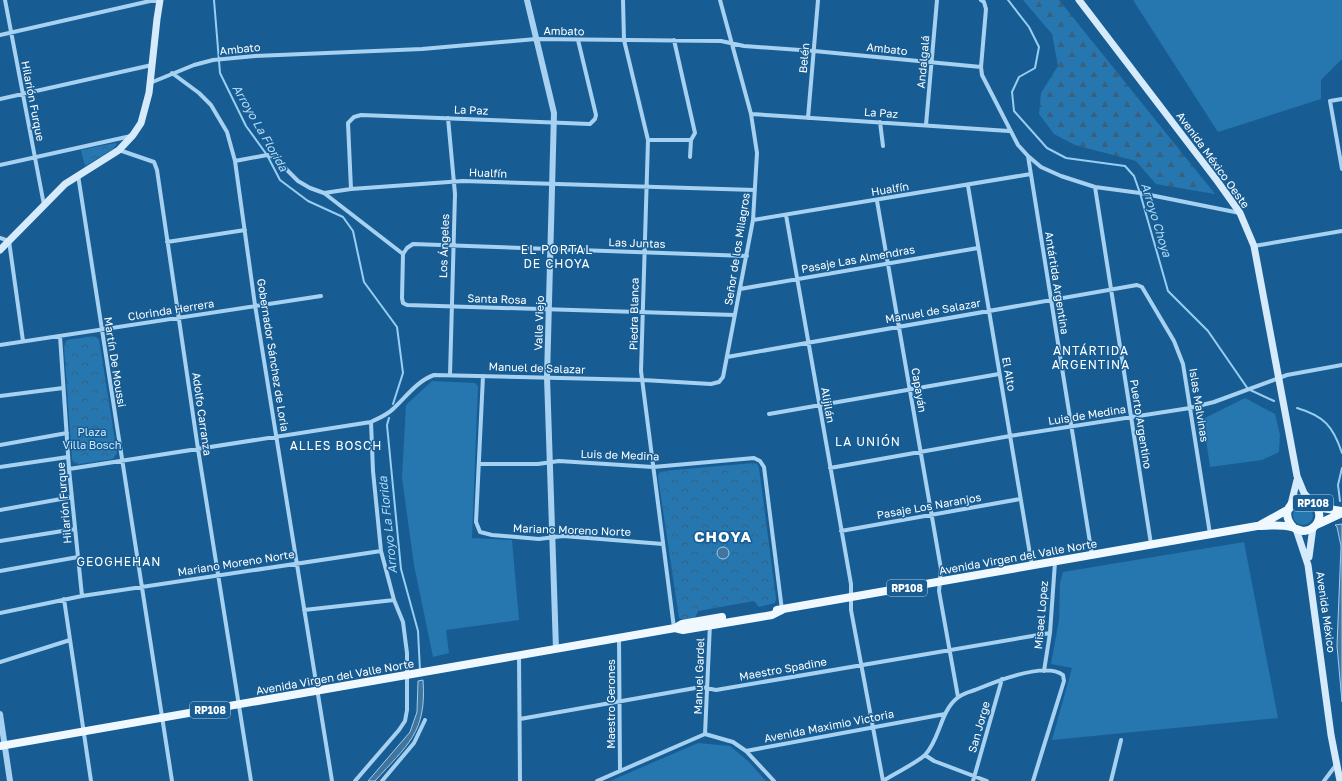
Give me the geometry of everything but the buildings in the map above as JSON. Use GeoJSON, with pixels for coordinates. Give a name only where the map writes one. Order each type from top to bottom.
{"type":"FeatureCollection","features":[{"type":"Feature","properties":{"kind":"main road"},"geometry":{"type":"LineString","coordinates":[[0,250],[44,205],[78,175],[119,150],[133,135],[144,113],[150,83],[157,19],[161,0]]}},
{"type":"Feature","properties":{"kind":"main road","name":"Avenida México Oeste"},"geometry":{"type":"LineString","coordinates":[[1079,0],[1240,213],[1254,246],[1298,476],[1304,493],[1312,502]]}},
{"type":"Feature","properties":{"kind":"main road","name":"Avenida México Oeste"},"geometry":{"type":"LineString","coordinates":[[1290,506],[1295,494],[1298,476]]}},
{"type":"Feature","properties":{"kind":"main road","name":"RP108"},"geometry":{"type":"LineString","coordinates":[[1300,499],[1312,502],[1322,508],[1342,512],[1305,531],[1295,528],[1288,519],[1290,506],[1300,499]]}},
{"type":"Feature","properties":{"kind":"main road","name":"RP108"},"geometry":{"type":"LineString","coordinates":[[1312,502],[1317,507],[1319,516],[1314,526]]}},
{"type":"Feature","properties":{"kind":"main road","name":"Avenida Virgen del Valle Norte"},"geometry":{"type":"LineString","coordinates":[[1257,526],[1290,506]]}},
{"type":"Feature","properties":{"kind":"main road","name":"Avenida Virgen del Valle Norte"},"geometry":{"type":"LineString","coordinates":[[2,746],[674,628],[683,630],[710,622],[772,615],[782,610],[1257,526],[1295,528]]}},
{"type":"Feature","properties":{"kind":"main road","name":"Avenida México"},"geometry":{"type":"LineString","coordinates":[[1308,565],[1314,526]]}},
{"type":"Feature","properties":{"kind":"main road","name":"Avenida México"},"geometry":{"type":"LineString","coordinates":[[1295,528],[1308,565],[1336,766],[1340,781]]}},
{"type":"Feature","properties":{"kind":"street","name":"Hilarión Furque"},"geometry":{"type":"LineString","coordinates":[[5,0],[44,205]]}},
{"type":"Feature","properties":{"kind":"street"},"geometry":{"type":"LineString","coordinates":[[0,35],[150,1],[161,0]]}},
{"type":"Feature","properties":{"kind":"street","name":"Valle Viejo"},"geometry":{"type":"LineString","coordinates":[[527,0],[555,122],[547,377],[556,649]]}},
{"type":"Feature","properties":{"kind":"street","name":"Piedra Blanca"},"geometry":{"type":"LineString","coordinates":[[623,0],[624,40],[648,140],[641,371],[674,628]]}},
{"type":"Feature","properties":{"kind":"street","name":"Señor de los Milagros"},"geometry":{"type":"LineString","coordinates":[[719,382],[723,377],[753,220],[756,153],[751,114],[720,0]]}},
{"type":"Feature","properties":{"kind":"street","name":"Belén"},"geometry":{"type":"LineString","coordinates":[[808,118],[818,0]]}},
{"type":"Feature","properties":{"kind":"street","name":"Andalgalá"},"geometry":{"type":"LineString","coordinates":[[926,125],[937,0]]}},
{"type":"Feature","properties":{"kind":"street"},"geometry":{"type":"LineString","coordinates":[[983,1],[986,9],[981,67],[982,75],[1010,131],[1028,156],[1041,166],[1061,176],[1095,188],[1140,193],[1240,213]]}},
{"type":"Feature","properties":{"kind":"street","name":"Ambato"},"geometry":{"type":"LineString","coordinates":[[150,83],[194,65],[214,60],[255,56],[485,45],[536,39],[721,41],[744,46],[981,67]]}},
{"type":"Feature","properties":{"kind":"street","name":"La Paz"},"geometry":{"type":"LineString","coordinates":[[351,189],[348,123],[354,117],[361,115],[590,124],[595,119],[596,115],[578,40]]}},
{"type":"Feature","properties":{"kind":"street"},"geometry":{"type":"LineString","coordinates":[[674,40],[695,133],[691,140],[690,157]]}},
{"type":"Feature","properties":{"kind":"street"},"geometry":{"type":"LineString","coordinates":[[0,99],[152,65]]}},
{"type":"Feature","properties":{"kind":"street","name":"Gobernador Sánchez de Loria"},"geometry":{"type":"LineString","coordinates":[[172,73],[199,93],[211,105],[227,132],[235,161],[255,305],[297,562],[316,691],[332,781]]}},
{"type":"Feature","properties":{"kind":"street"},"geometry":{"type":"LineString","coordinates":[[1342,99],[1330,101],[1342,169]]}},
{"type":"Feature","properties":{"kind":"street","name":"La Paz"},"geometry":{"type":"LineString","coordinates":[[751,114],[1010,131]]}},
{"type":"Feature","properties":{"kind":"street","name":"Los Ángeles"},"geometry":{"type":"LineString","coordinates":[[448,118],[455,194],[450,375]]}},
{"type":"Feature","properties":{"kind":"street"},"geometry":{"type":"LineString","coordinates":[[880,122],[883,146]]}},
{"type":"Feature","properties":{"kind":"street"},"geometry":{"type":"LineString","coordinates":[[0,165],[133,135]]}},
{"type":"Feature","properties":{"kind":"street"},"geometry":{"type":"LineString","coordinates":[[648,140],[691,140]]}},
{"type":"Feature","properties":{"kind":"street","name":"Adolfo Carranza"},"geometry":{"type":"LineString","coordinates":[[119,150],[154,162],[157,170],[217,575],[251,781]]}},
{"type":"Feature","properties":{"kind":"street"},"geometry":{"type":"LineString","coordinates":[[235,161],[267,155],[274,157],[298,181],[310,188],[324,193],[403,254]]}},
{"type":"Feature","properties":{"kind":"street","name":"Antártida Argentina"},"geometry":{"type":"LineString","coordinates":[[1028,156],[1092,555]]}},
{"type":"Feature","properties":{"kind":"street","name":"Hualfín"},"geometry":{"type":"LineString","coordinates":[[753,220],[968,186],[1030,174]]}},
{"type":"Feature","properties":{"kind":"street","name":"Martín De Moussi"},"geometry":{"type":"LineString","coordinates":[[78,175],[121,461],[172,781]]}},
{"type":"Feature","properties":{"kind":"street","name":"Hualfín"},"geometry":{"type":"LineString","coordinates":[[324,193],[351,189],[453,182],[755,190]]}},
{"type":"Feature","properties":{"kind":"street","name":"El Alto"},"geometry":{"type":"LineString","coordinates":[[968,186],[1032,566]]}},
{"type":"Feature","properties":{"kind":"street","name":"Puerto Argentino"},"geometry":{"type":"LineString","coordinates":[[1095,188],[1151,545]]}},
{"type":"Feature","properties":{"kind":"street","name":"Capayán"},"geometry":{"type":"LineString","coordinates":[[877,201],[941,569],[939,582],[949,650],[958,697]]}},
{"type":"Feature","properties":{"kind":"street","name":"Alijilán"},"geometry":{"type":"LineString","coordinates":[[786,215],[851,584],[851,610],[883,781]]}},
{"type":"Feature","properties":{"kind":"street"},"geometry":{"type":"LineString","coordinates":[[167,242],[245,230]]}},
{"type":"Feature","properties":{"kind":"street"},"geometry":{"type":"LineString","coordinates":[[1254,246],[1342,231]]}},
{"type":"Feature","properties":{"kind":"street"},"geometry":{"type":"LineString","coordinates":[[0,238],[9,241],[23,342]]}},
{"type":"Feature","properties":{"kind":"street","name":"Las Juntas"},"geometry":{"type":"LineString","coordinates":[[403,254],[407,248],[413,244],[747,256]]}},
{"type":"Feature","properties":{"kind":"street","name":"Pasaje Las Almendras"},"geometry":{"type":"LineString","coordinates":[[740,289],[978,248]]}},
{"type":"Feature","properties":{"kind":"street","name":"Santa Rosa"},"geometry":{"type":"LineString","coordinates":[[403,254],[402,298],[403,303],[408,305],[642,313],[735,314]]}},
{"type":"Feature","properties":{"kind":"street","name":"Manuel de Salazar"},"geometry":{"type":"LineString","coordinates":[[727,356],[1137,285],[1142,287]]}},
{"type":"Feature","properties":{"kind":"street","name":"Islas Malvinas"},"geometry":{"type":"LineString","coordinates":[[1142,287],[1179,352],[1183,364],[1210,534]]}},
{"type":"Feature","properties":{"kind":"street","name":"Clorinda Herrera"},"geometry":{"type":"LineString","coordinates":[[0,345],[321,296]]}},
{"type":"Feature","properties":{"kind":"street","name":"Hilarión Furque"},"geometry":{"type":"LineString","coordinates":[[60,336],[69,469],[82,596]]}},
{"type":"Feature","properties":{"kind":"street","name":"Luis de Medina"},"geometry":{"type":"LineString","coordinates":[[830,468],[1010,436],[1190,408],[1287,375],[1342,365]]}},
{"type":"Feature","properties":{"kind":"street"},"geometry":{"type":"LineString","coordinates":[[769,414],[1000,374]]}},
{"type":"Feature","properties":{"kind":"street","name":"Manuel de Salazar"},"geometry":{"type":"LineString","coordinates":[[372,422],[392,410],[414,388],[428,377],[450,375],[643,380],[711,384],[719,382]]}},
{"type":"Feature","properties":{"kind":"street"},"geometry":{"type":"LineString","coordinates":[[479,464],[483,376]]}},
{"type":"Feature","properties":{"kind":"street"},"geometry":{"type":"LineString","coordinates":[[0,396],[63,388]]}},
{"type":"Feature","properties":{"kind":"street"},"geometry":{"type":"LineString","coordinates":[[69,469],[372,422],[373,471],[381,551],[394,600],[403,622],[411,674],[405,721],[356,781]]}},
{"type":"Feature","properties":{"kind":"street"},"geometry":{"type":"LineString","coordinates":[[0,445],[67,433]]}},
{"type":"Feature","properties":{"kind":"street"},"geometry":{"type":"LineString","coordinates":[[0,467],[68,457]]}},
{"type":"Feature","properties":{"kind":"street","name":"Luis de Medina"},"geometry":{"type":"LineString","coordinates":[[479,464],[538,464],[559,461],[653,467],[754,458],[760,460],[764,467],[782,610]]}},
{"type":"Feature","properties":{"kind":"street","name":"Mariano Moreno Norte"},"geometry":{"type":"LineString","coordinates":[[479,464],[476,522],[480,532],[492,535],[539,539],[563,536],[663,544]]}},
{"type":"Feature","properties":{"kind":"street"},"geometry":{"type":"LineString","coordinates":[[0,510],[72,497]]}},
{"type":"Feature","properties":{"kind":"street","name":"Pasaje Los Naranjos"},"geometry":{"type":"LineString","coordinates":[[841,531],[1020,499]]}},
{"type":"Feature","properties":{"kind":"street"},"geometry":{"type":"LineString","coordinates":[[0,541],[75,529]]}},
{"type":"Feature","properties":{"kind":"street","name":"Mariano Moreno Norte"},"geometry":{"type":"LineString","coordinates":[[0,612],[82,596],[297,562],[381,551]]}},
{"type":"Feature","properties":{"kind":"street"},"geometry":{"type":"LineString","coordinates":[[0,570],[78,557]]}},
{"type":"Feature","properties":{"kind":"street","name":"Misael Lopez"},"geometry":{"type":"LineString","coordinates":[[1044,671],[1050,634],[1055,562]]}},
{"type":"Feature","properties":{"kind":"street"},"geometry":{"type":"LineString","coordinates":[[64,599],[91,781]]}},
{"type":"Feature","properties":{"kind":"street"},"geometry":{"type":"LineString","coordinates":[[304,610],[394,600]]}},
{"type":"Feature","properties":{"kind":"street","name":"Manuel Gardel"},"geometry":{"type":"LineString","coordinates":[[706,734],[710,622]]}},
{"type":"Feature","properties":{"kind":"street","name":"Maestro Spadine"},"geometry":{"type":"LineString","coordinates":[[520,719],[701,687],[716,690],[1050,634]]}},
{"type":"Feature","properties":{"kind":"street","name":"Maestro Gerones"},"geometry":{"type":"LineString","coordinates":[[619,638],[620,770]]}},
{"type":"Feature","properties":{"kind":"street"},"geometry":{"type":"LineString","coordinates":[[0,662],[70,640]]}},
{"type":"Feature","properties":{"kind":"street"},"geometry":{"type":"LineString","coordinates":[[519,655],[520,781]]}},
{"type":"Feature","properties":{"kind":"street"},"geometry":{"type":"LineString","coordinates":[[883,781],[925,755],[938,732],[950,704],[958,697],[1002,679],[1044,671],[1058,671],[1063,675],[1064,681],[1033,781]]}},
{"type":"Feature","properties":{"kind":"street","name":"San Jorge"},"geometry":{"type":"LineString","coordinates":[[974,779],[1002,679]]}},
{"type":"Feature","properties":{"kind":"street"},"geometry":{"type":"LineString","coordinates":[[0,714],[2,746],[10,781]]}},
{"type":"Feature","properties":{"kind":"street","name":"Avenida Maximio Victoria"},"geometry":{"type":"LineString","coordinates":[[746,751],[945,714]]}},
{"type":"Feature","properties":{"kind":"street"},"geometry":{"type":"LineString","coordinates":[[382,781],[414,743],[425,720]]}},
{"type":"Feature","properties":{"kind":"street"},"geometry":{"type":"LineString","coordinates":[[597,781],[706,734],[733,742],[746,751],[774,781]]}},
{"type":"Feature","properties":{"kind":"street"},"geometry":{"type":"LineString","coordinates":[[1111,781],[1121,740]]}},
{"type":"Feature","properties":{"kind":"street"},"geometry":{"type":"LineString","coordinates":[[925,755],[934,761],[974,779],[987,781]]}},
{"type":"Feature","properties":{"kind":"street"},"geometry":{"type":"LineString","coordinates":[[1324,781],[1336,766]]}},
{"type":"Feature","properties":{"kind":"green space"},"geometry":{"type":"Polygon","coordinates":[[[1023,0],[1059,0],[1215,194],[1156,184],[1136,161],[1075,145],[1054,134],[1039,114],[1041,93],[1058,66],[1052,34],[1023,0]]]}},
{"type":"Feature","properties":{"kind":"green space"},"geometry":{"type":"Polygon","coordinates":[[[1133,0],[1342,0],[1342,59],[1321,80],[1321,99],[1218,132],[1133,0]]]}},
{"type":"Feature","properties":{"kind":"green space"},"geometry":{"type":"Polygon","coordinates":[[[115,143],[117,144],[113,149],[85,166],[81,150],[115,143]]]}},
{"type":"Feature","properties":{"kind":"green space","name":"Plaza Villa Bosch"},"geometry":{"type":"Polygon","coordinates":[[[94,336],[99,339],[117,453],[113,459],[79,464],[74,463],[72,459],[64,346],[67,340],[94,336]]]}},
{"type":"Feature","properties":{"kind":"green space"},"geometry":{"type":"Polygon","coordinates":[[[432,381],[475,383],[478,386],[472,538],[512,540],[519,620],[446,630],[449,653],[433,657],[414,565],[402,478],[406,405],[432,381]]]}},
{"type":"Feature","properties":{"kind":"green space"},"geometry":{"type":"Polygon","coordinates":[[[1245,398],[1275,414],[1280,435],[1279,452],[1262,460],[1210,467],[1203,419],[1245,398]]]}},
{"type":"Feature","properties":{"kind":"green space"},"geometry":{"type":"Polygon","coordinates":[[[753,463],[757,464],[759,468],[776,598],[775,603],[759,607],[754,601],[698,611],[695,618],[685,620],[679,618],[658,477],[659,473],[663,471],[753,463]]]}},
{"type":"Feature","properties":{"kind":"green space"},"geometry":{"type":"Polygon","coordinates":[[[1303,505],[1310,508],[1313,515],[1310,522],[1303,525],[1296,522],[1293,515],[1296,508],[1303,505]]]}},
{"type":"Feature","properties":{"kind":"green space"},"geometry":{"type":"Polygon","coordinates":[[[1244,542],[1278,718],[1052,740],[1072,668],[1051,664],[1059,620],[1060,583],[1063,572],[1244,542]]]}},
{"type":"Feature","properties":{"kind":"green space"},"geometry":{"type":"Polygon","coordinates":[[[698,743],[730,746],[749,762],[766,781],[610,781],[698,743]]]}},
{"type":"Feature","properties":{"kind":"shaded area"},"geometry":{"type":"Polygon","coordinates":[[[1342,524],[1342,702],[1337,646],[1341,546],[1337,527],[1335,525],[1342,524]]]}},
{"type":"Feature","properties":{"kind":"shaded area"},"geometry":{"type":"Polygon","coordinates":[[[721,547],[725,547],[729,553],[725,559],[721,559],[717,555],[717,551],[721,547]]]}},
{"type":"Feature","properties":{"kind":"shaded area"},"geometry":{"type":"Polygon","coordinates":[[[423,680],[422,713],[418,726],[412,737],[397,757],[375,781],[368,781],[410,732],[417,712],[418,681],[423,680]]]}},
{"type":"Feature","properties":{"kind":"waterway","name":"Arroyo La Florida"},"geometry":{"type":"LineString","coordinates":[[214,0],[220,73],[246,126],[267,155],[280,180],[308,201],[343,217],[353,231],[364,282],[397,327],[403,373],[393,404]]}},
{"type":"Feature","properties":{"kind":"waterway","name":"Arroyo Choya"},"geometry":{"type":"LineString","coordinates":[[1008,0],[1029,27],[1039,47],[1035,68],[1019,77],[1012,92],[1014,111],[1047,148],[1066,158],[1125,166],[1134,176],[1168,291],[1208,331],[1248,389],[1274,401]]}},
{"type":"Feature","properties":{"kind":"waterway","name":"Arroyo Choya"},"geometry":{"type":"LineString","coordinates":[[1297,408],[1314,415],[1326,423],[1335,436],[1342,453]]}},
{"type":"Feature","properties":{"kind":"waterway","name":"Arroyo La Florida"},"geometry":{"type":"LineString","coordinates":[[389,418],[387,425],[401,569],[418,631],[420,671]]}},
{"type":"Feature","properties":{"kind":"waterway","name":"Arroyo Choya"},"geometry":{"type":"LineString","coordinates":[[1340,501],[1338,485],[1342,468]]}},
{"type":"Feature","properties":{"kind":"district","name":"EL PORTAL DE CHOYA"},"geometry":{"type":"Point","coordinates":[557,257]}},
{"type":"Feature","properties":{"kind":"district","name":"ANTÁRTIDA ARGENTINA"},"geometry":{"type":"Point","coordinates":[1091,358]}},
{"type":"Feature","properties":{"kind":"district","name":"LA UNIÓN"},"geometry":{"type":"Point","coordinates":[868,442]}},
{"type":"Feature","properties":{"kind":"district","name":"ALLES BOSCH"},"geometry":{"type":"Point","coordinates":[336,446]}},
{"type":"Feature","properties":{"kind":"district","name":"CHOYA"},"geometry":{"type":"Point","coordinates":[723,537]}},
{"type":"Feature","properties":{"kind":"district","name":"GEOGHEHAN"},"geometry":{"type":"Point","coordinates":[119,562]}}]}
